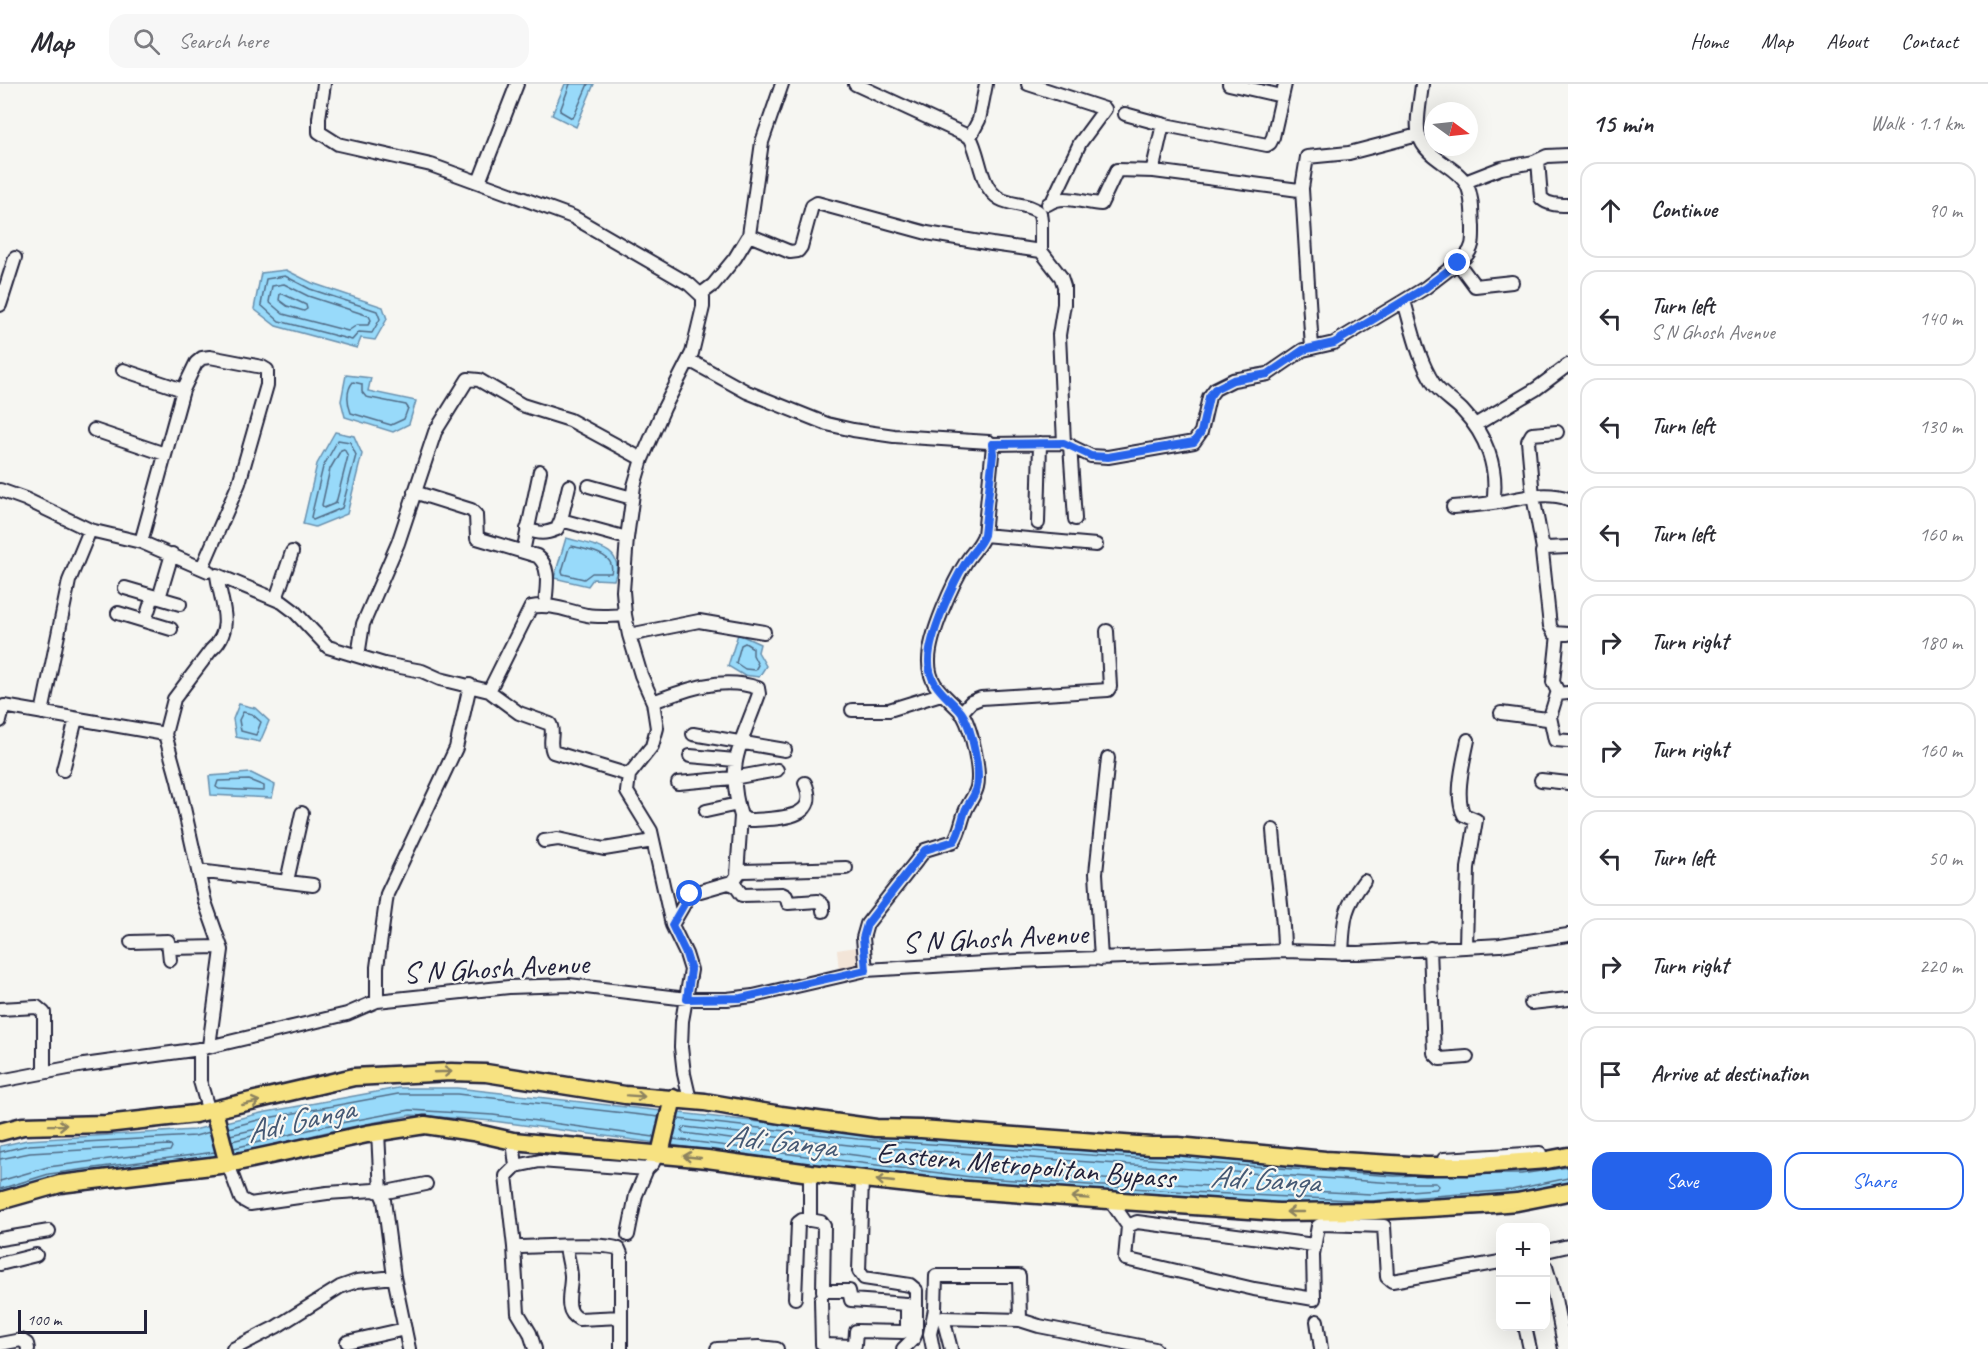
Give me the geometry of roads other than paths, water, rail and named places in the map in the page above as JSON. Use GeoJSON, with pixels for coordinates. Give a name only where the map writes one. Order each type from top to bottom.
{"type":"FeatureCollection","features":[{"type":"Feature","properties":{"kind":"main road","name":"Eastern Metropolitan Bypass"},"geometry":{"type":"LineString","coordinates":[[0,1132],[23,1126],[106,1124],[214,1116],[354,1077],[478,1072],[625,1095],[682,1099],[876,1128],[1178,1146],[1314,1159],[1389,1163],[1467,1166],[1547,1160],[1568,1156]]}},
{"type":"Feature","properties":{"kind":"main road"},"geometry":{"type":"LineString","coordinates":[[659,1154],[682,1099]]}},
{"type":"Feature","properties":{"kind":"main road"},"geometry":{"type":"LineString","coordinates":[[214,1116],[227,1160]]}},
{"type":"Feature","properties":{"kind":"main road","name":"Eastern Metropolitan Bypass"},"geometry":{"type":"LineString","coordinates":[[0,1201],[60,1184],[227,1160],[425,1125],[473,1131],[513,1141],[659,1154],[954,1189],[1278,1212],[1367,1211],[1517,1202],[1568,1192]]}},
{"type":"Feature","properties":{"kind":"street"},"geometry":{"type":"LineString","coordinates":[[324,84],[319,132],[338,144],[431,165],[573,217],[689,284],[701,294],[703,307],[695,345],[642,459],[632,498],[623,591],[629,635],[641,675],[653,702],[657,728],[650,750],[629,775],[627,792],[648,826],[672,925],[691,970],[682,1021],[681,1047],[684,1074],[682,1099]]}},
{"type":"Feature","properties":{"kind":"street"},"geometry":{"type":"LineString","coordinates":[[479,182],[517,84]]}},
{"type":"Feature","properties":{"kind":"street"},"geometry":{"type":"LineString","coordinates":[[701,294],[713,285],[735,258],[749,235],[762,142],[782,84]]}},
{"type":"Feature","properties":{"kind":"street"},"geometry":{"type":"LineString","coordinates":[[855,84],[970,137],[990,189],[1000,199],[1039,212],[1041,251],[1061,277],[1064,286],[1059,341],[1075,519]]}},
{"type":"Feature","properties":{"kind":"street"},"geometry":{"type":"LineString","coordinates":[[970,137],[979,120],[986,84]]}},
{"type":"Feature","properties":{"kind":"street"},"geometry":{"type":"LineString","coordinates":[[1028,84],[1105,109],[1080,143],[1053,200],[1039,212]]}},
{"type":"Feature","properties":{"kind":"street"},"geometry":{"type":"LineString","coordinates":[[1125,114],[1163,124],[1269,144],[1273,137],[1284,90],[1229,84]]}},
{"type":"Feature","properties":{"kind":"street"},"geometry":{"type":"LineString","coordinates":[[689,360],[747,392],[827,424],[853,430],[894,436],[992,444],[1067,444],[1091,456],[1108,457],[1194,442],[1201,432],[1209,397],[1215,389],[1233,380],[1268,374],[1300,352],[1334,343],[1425,288],[1470,252],[1473,243],[1472,209],[1465,182],[1429,151],[1418,135],[1422,84]]}},
{"type":"Feature","properties":{"kind":"street"},"geometry":{"type":"LineString","coordinates":[[1154,171],[1152,168],[1163,124]]}},
{"type":"Feature","properties":{"kind":"street"},"geometry":{"type":"LineString","coordinates":[[1312,348],[1302,189],[1307,157],[1349,153],[1418,135]]}},
{"type":"Feature","properties":{"kind":"street"},"geometry":{"type":"LineString","coordinates":[[1465,182],[1501,168],[1547,156],[1568,155]]}},
{"type":"Feature","properties":{"kind":"street"},"geometry":{"type":"LineString","coordinates":[[1538,160],[1541,198],[1554,205],[1568,205]]}},
{"type":"Feature","properties":{"kind":"street"},"geometry":{"type":"LineString","coordinates":[[1053,200],[1063,199],[1101,204],[1117,170],[1122,169],[1302,189]]}},
{"type":"Feature","properties":{"kind":"street"},"geometry":{"type":"LineString","coordinates":[[749,235],[790,252],[798,251],[812,206],[817,203],[927,233],[1041,251]]}},
{"type":"Feature","properties":{"kind":"street"},"geometry":{"type":"LineString","coordinates":[[0,305],[3,283],[15,258]]}},
{"type":"Feature","properties":{"kind":"street"},"geometry":{"type":"LineString","coordinates":[[1458,263],[1474,286],[1512,282]]}},
{"type":"Feature","properties":{"kind":"street"},"geometry":{"type":"LineString","coordinates":[[1404,301],[1420,355],[1431,379],[1462,410],[1485,441],[1495,488],[1493,503]]}},
{"type":"Feature","properties":{"kind":"street"},"geometry":{"type":"LineString","coordinates":[[141,542],[183,390],[196,363],[202,358],[210,357],[267,370],[267,385],[239,483],[202,568]]}},
{"type":"Feature","properties":{"kind":"street"},"geometry":{"type":"LineString","coordinates":[[1475,425],[1527,395],[1568,365]]}},
{"type":"Feature","properties":{"kind":"street"},"geometry":{"type":"LineString","coordinates":[[123,370],[183,390]]}},
{"type":"Feature","properties":{"kind":"street"},"geometry":{"type":"LineString","coordinates":[[358,656],[363,624],[398,543],[435,432],[468,379],[479,380],[522,405],[570,420],[642,459]]}},
{"type":"Feature","properties":{"kind":"street"},"geometry":{"type":"LineString","coordinates":[[94,430],[165,454]]}},
{"type":"Feature","properties":{"kind":"street"},"geometry":{"type":"LineString","coordinates":[[1557,432],[1532,434],[1529,438],[1533,496],[1543,549],[1550,626],[1552,631],[1563,634],[1553,682],[1563,693],[1556,696],[1550,717],[1555,740],[1568,741]]}},
{"type":"Feature","properties":{"kind":"street"},"geometry":{"type":"LineString","coordinates":[[1038,522],[1040,443]]}},
{"type":"Feature","properties":{"kind":"street"},"geometry":{"type":"LineString","coordinates":[[866,970],[863,938],[867,924],[925,850],[954,841],[967,804],[976,790],[978,769],[968,728],[961,713],[941,694],[930,670],[930,646],[952,589],[965,563],[980,545],[984,535],[993,454],[992,444]]}},
{"type":"Feature","properties":{"kind":"street"},"geometry":{"type":"LineString","coordinates":[[523,552],[540,471]]}},
{"type":"Feature","properties":{"kind":"street"},"geometry":{"type":"LineString","coordinates":[[527,529],[539,534],[556,529],[561,520],[569,486]]}},
{"type":"Feature","properties":{"kind":"street"},"geometry":{"type":"LineString","coordinates":[[589,486],[632,498]]}},
{"type":"Feature","properties":{"kind":"street"},"geometry":{"type":"LineString","coordinates":[[0,490],[25,499],[90,530],[141,542],[276,599],[294,611],[328,647],[489,691],[519,713],[550,724],[552,728],[550,745],[553,752],[563,757],[629,775]]}},
{"type":"Feature","properties":{"kind":"street"},"geometry":{"type":"LineString","coordinates":[[414,492],[471,510],[476,515],[477,538],[537,556],[543,560],[547,572],[545,606]]}},
{"type":"Feature","properties":{"kind":"street"},"geometry":{"type":"LineString","coordinates":[[1453,507],[1533,496],[1559,496],[1568,499]]}},
{"type":"Feature","properties":{"kind":"street"},"geometry":{"type":"LineString","coordinates":[[561,520],[627,538]]}},
{"type":"Feature","properties":{"kind":"street"},"geometry":{"type":"LineString","coordinates":[[42,713],[69,581],[90,530]]}},
{"type":"Feature","properties":{"kind":"street"},"geometry":{"type":"LineString","coordinates":[[984,535],[1096,545]]}},
{"type":"Feature","properties":{"kind":"street"},"geometry":{"type":"LineString","coordinates":[[1543,549],[1568,547]]}},
{"type":"Feature","properties":{"kind":"street"},"geometry":{"type":"LineString","coordinates":[[276,599],[292,552]]}},
{"type":"Feature","properties":{"kind":"street"},"geometry":{"type":"LineString","coordinates":[[145,621],[172,554]]}},
{"type":"Feature","properties":{"kind":"street"},"geometry":{"type":"LineString","coordinates":[[214,1116],[200,1081],[204,1047],[219,972],[220,946],[210,921],[165,734],[174,699],[218,644],[222,635],[226,614],[217,575]]}},
{"type":"Feature","properties":{"kind":"street"},"geometry":{"type":"LineString","coordinates":[[125,588],[180,604]]}},
{"type":"Feature","properties":{"kind":"street"},"geometry":{"type":"LineString","coordinates":[[489,691],[531,608],[545,606],[589,615],[625,615]]}},
{"type":"Feature","properties":{"kind":"street"},"geometry":{"type":"LineString","coordinates":[[118,613],[171,629]]}},
{"type":"Feature","properties":{"kind":"street"},"geometry":{"type":"LineString","coordinates":[[629,635],[699,621],[764,632]]}},
{"type":"Feature","properties":{"kind":"street"},"geometry":{"type":"LineString","coordinates":[[961,713],[971,702],[981,698],[1108,690],[1110,687],[1107,631]]}},
{"type":"Feature","properties":{"kind":"street"},"geometry":{"type":"LineString","coordinates":[[653,702],[715,683],[759,689],[735,760],[733,778],[740,810],[735,885],[741,895],[782,894],[786,896],[788,903],[818,901],[823,905],[823,911]]}},
{"type":"Feature","properties":{"kind":"street"},"geometry":{"type":"LineString","coordinates":[[377,1001],[377,967],[387,894],[456,748],[470,685]]}},
{"type":"Feature","properties":{"kind":"street"},"geometry":{"type":"LineString","coordinates":[[852,710],[889,710],[941,694]]}},
{"type":"Feature","properties":{"kind":"street"},"geometry":{"type":"LineString","coordinates":[[0,721],[2,706],[165,734]]}},
{"type":"Feature","properties":{"kind":"street"},"geometry":{"type":"LineString","coordinates":[[1501,713],[1538,718],[1550,717]]}},
{"type":"Feature","properties":{"kind":"street"},"geometry":{"type":"LineString","coordinates":[[63,770],[76,718]]}},
{"type":"Feature","properties":{"kind":"street"},"geometry":{"type":"LineString","coordinates":[[693,734],[785,750]]}},
{"type":"Feature","properties":{"kind":"street"},"geometry":{"type":"LineString","coordinates":[[1466,946],[1468,868],[1476,820],[1464,815],[1461,809],[1461,775],[1467,740]]}},
{"type":"Feature","properties":{"kind":"street"},"geometry":{"type":"LineString","coordinates":[[690,756],[735,760]]}},
{"type":"Feature","properties":{"kind":"street"},"geometry":{"type":"LineString","coordinates":[[1101,959],[1097,903],[1097,854],[1108,758]]}},
{"type":"Feature","properties":{"kind":"street"},"geometry":{"type":"LineString","coordinates":[[678,783],[733,778],[777,770]]}},
{"type":"Feature","properties":{"kind":"street"},"geometry":{"type":"LineString","coordinates":[[1541,780],[1568,783]]}},
{"type":"Feature","properties":{"kind":"street"},"geometry":{"type":"LineString","coordinates":[[740,810],[747,820],[797,814],[807,806],[809,800],[805,783]]}},
{"type":"Feature","properties":{"kind":"street"},"geometry":{"type":"LineString","coordinates":[[706,811],[740,810]]}},
{"type":"Feature","properties":{"kind":"street"},"geometry":{"type":"LineString","coordinates":[[287,881],[302,813]]}},
{"type":"Feature","properties":{"kind":"street"},"geometry":{"type":"LineString","coordinates":[[1273,830],[1283,910],[1284,951]]}},
{"type":"Feature","properties":{"kind":"street"},"geometry":{"type":"LineString","coordinates":[[544,841],[558,839],[604,849],[653,841]]}},
{"type":"Feature","properties":{"kind":"street"},"geometry":{"type":"LineString","coordinates":[[672,925],[690,894],[735,879],[743,871],[846,868]]}},
{"type":"Feature","properties":{"kind":"street"},"geometry":{"type":"LineString","coordinates":[[198,871],[314,885]]}},
{"type":"Feature","properties":{"kind":"street"},"geometry":{"type":"LineString","coordinates":[[1342,952],[1345,911],[1364,881]]}},
{"type":"Feature","properties":{"kind":"street","name":"S N Ghosh Avenue"},"geometry":{"type":"LineString","coordinates":[[0,1081],[204,1047],[347,1014],[377,1001],[509,987],[568,985],[687,999],[741,998],[866,970],[1018,961],[1284,951],[1359,953],[1508,944],[1568,935]]}},
{"type":"Feature","properties":{"kind":"street"},"geometry":{"type":"LineString","coordinates":[[131,942],[167,940],[170,954],[220,946]]}},
{"type":"Feature","properties":{"kind":"street"},"geometry":{"type":"LineString","coordinates":[[1430,948],[1434,1053],[1440,1059],[1467,1057]]}},
{"type":"Feature","properties":{"kind":"street"},"geometry":{"type":"LineString","coordinates":[[1531,1003],[1568,999]]}},
{"type":"Feature","properties":{"kind":"street"},"geometry":{"type":"LineString","coordinates":[[0,1009],[29,1007],[41,1009],[45,1020],[44,1072]]}},
{"type":"Feature","properties":{"kind":"street"},"geometry":{"type":"LineString","coordinates":[[378,1132],[381,1192],[394,1277],[409,1349]]}},
{"type":"Feature","properties":{"kind":"street"},"geometry":{"type":"LineString","coordinates":[[513,1141],[516,1166]]}},
{"type":"Feature","properties":{"kind":"street"},"geometry":{"type":"LineString","coordinates":[[1389,1163],[1568,1149]]}},
{"type":"Feature","properties":{"kind":"street"},"geometry":{"type":"LineString","coordinates":[[628,1235],[636,1195],[647,1169],[659,1154]]}},
{"type":"Feature","properties":{"kind":"street"},"geometry":{"type":"LineString","coordinates":[[227,1160],[241,1198],[250,1204],[327,1193],[374,1190],[381,1192],[426,1184]]}},
{"type":"Feature","properties":{"kind":"street"},"geometry":{"type":"LineString","coordinates":[[535,1349],[530,1333],[518,1313],[506,1176],[516,1166],[540,1161],[647,1169]]}},
{"type":"Feature","properties":{"kind":"street"},"geometry":{"type":"LineString","coordinates":[[810,1173],[810,1220]]}},
{"type":"Feature","properties":{"kind":"street"},"geometry":{"type":"LineString","coordinates":[[862,1179],[859,1271],[864,1278],[910,1285],[916,1290],[916,1333],[903,1349]]}},
{"type":"Feature","properties":{"kind":"street"},"geometry":{"type":"LineString","coordinates":[[1367,1211],[1374,1216],[1471,1212],[1568,1198]]}},
{"type":"Feature","properties":{"kind":"street"},"geometry":{"type":"LineString","coordinates":[[1110,1200],[1128,1226],[1125,1259],[1299,1298],[1314,1299],[1314,1245],[1316,1230],[1320,1225],[1383,1225],[1388,1280],[1392,1281],[1496,1263]]}},
{"type":"Feature","properties":{"kind":"street"},"geometry":{"type":"LineString","coordinates":[[795,1298],[798,1222],[802,1220],[821,1222],[824,1226],[823,1292],[849,1291],[851,1300],[905,1303],[908,1305],[907,1329],[903,1332],[856,1331],[853,1346],[822,1344],[821,1299]]}},
{"type":"Feature","properties":{"kind":"street"},"geometry":{"type":"LineString","coordinates":[[1128,1226],[1137,1222],[1314,1245]]}},
{"type":"Feature","properties":{"kind":"street"},"geometry":{"type":"LineString","coordinates":[[0,1239],[49,1231]]}},
{"type":"Feature","properties":{"kind":"street"},"geometry":{"type":"LineString","coordinates":[[514,1247],[566,1246],[619,1249],[621,1254],[621,1349]]}},
{"type":"Feature","properties":{"kind":"street"},"geometry":{"type":"LineString","coordinates":[[566,1246],[571,1272],[570,1312],[579,1319],[621,1317]]}},
{"type":"Feature","properties":{"kind":"street"},"geometry":{"type":"LineString","coordinates":[[1550,1250],[1568,1246]]}},
{"type":"Feature","properties":{"kind":"street"},"geometry":{"type":"LineString","coordinates":[[0,1264],[36,1254]]}},
{"type":"Feature","properties":{"kind":"street"},"geometry":{"type":"LineString","coordinates":[[933,1349],[930,1334],[935,1309],[936,1276],[1019,1276],[1020,1320]]}},
{"type":"Feature","properties":{"kind":"street"},"geometry":{"type":"LineString","coordinates":[[233,1349],[276,1327],[340,1287],[357,1281],[394,1277]]}},
{"type":"Feature","properties":{"kind":"street"},"geometry":{"type":"LineString","coordinates":[[1548,1277],[1565,1349]]}},
{"type":"Feature","properties":{"kind":"street"},"geometry":{"type":"LineString","coordinates":[[951,1349],[943,1318],[1020,1320],[1039,1326],[1155,1349]]}},
{"type":"Feature","properties":{"kind":"street"},"geometry":{"type":"LineString","coordinates":[[1317,1321],[1321,1349]]}},
{"type":"Feature","properties":{"kind":"street"},"geometry":{"type":"LineString","coordinates":[[347,1342],[405,1329]]}},
{"type":"Feature","properties":{"kind":"street"},"geometry":{"type":"LineString","coordinates":[[1526,1331],[1530,1349]]}},
{"type":"Feature","properties":{"kind":"street"},"geometry":{"type":"LineString","coordinates":[[0,1344],[21,1340],[27,1344],[28,1349]]}},
{"type":"Feature","properties":{"kind":"street"},"geometry":{"type":"LineString","coordinates":[[717,1349],[777,1349]]}},
{"type":"Feature","properties":{"kind":"water"},"geometry":{"type":"Polygon","coordinates":[[[565,84],[594,84],[576,127],[552,115],[565,84]]]}},
{"type":"Feature","properties":{"kind":"water"},"geometry":{"type":"Polygon","coordinates":[[[286,270],[312,283],[383,307],[387,319],[375,340],[361,338],[357,348],[276,326],[254,309],[261,273],[286,270]]]}},
{"type":"Feature","properties":{"kind":"water"},"geometry":{"type":"Polygon","coordinates":[[[346,375],[371,378],[368,391],[416,401],[409,424],[393,432],[345,417],[341,401],[346,375]]]}},
{"type":"Feature","properties":{"kind":"water"},"geometry":{"type":"Polygon","coordinates":[[[335,432],[354,436],[362,454],[347,514],[315,527],[303,524],[317,464],[335,432]]]}},
{"type":"Feature","properties":{"kind":"water"},"geometry":{"type":"Polygon","coordinates":[[[566,538],[604,549],[611,554],[616,560],[617,569],[614,580],[593,579],[588,586],[554,578],[566,538]]]}},
{"type":"Feature","properties":{"kind":"water"},"geometry":{"type":"Polygon","coordinates":[[[738,634],[760,644],[758,652],[766,666],[759,677],[743,675],[728,666],[738,634]]]}},
{"type":"Feature","properties":{"kind":"water"},"geometry":{"type":"Polygon","coordinates":[[[239,704],[255,708],[269,721],[260,742],[236,737],[233,719],[239,704]]]}},
{"type":"Feature","properties":{"kind":"water"},"geometry":{"type":"Polygon","coordinates":[[[251,773],[275,785],[272,798],[211,795],[209,776],[251,773]]]}},
{"type":"Feature","properties":{"kind":"water","name":"Adi Ganga"},"geometry":{"type":"Polygon","coordinates":[[[398,1088],[457,1088],[859,1133],[1396,1170],[1568,1161],[1568,1184],[1513,1196],[1372,1207],[1189,1198],[970,1183],[493,1121],[411,1115],[223,1157],[0,1195],[0,1146],[27,1140],[194,1130],[261,1113],[398,1088]]]}}]}
